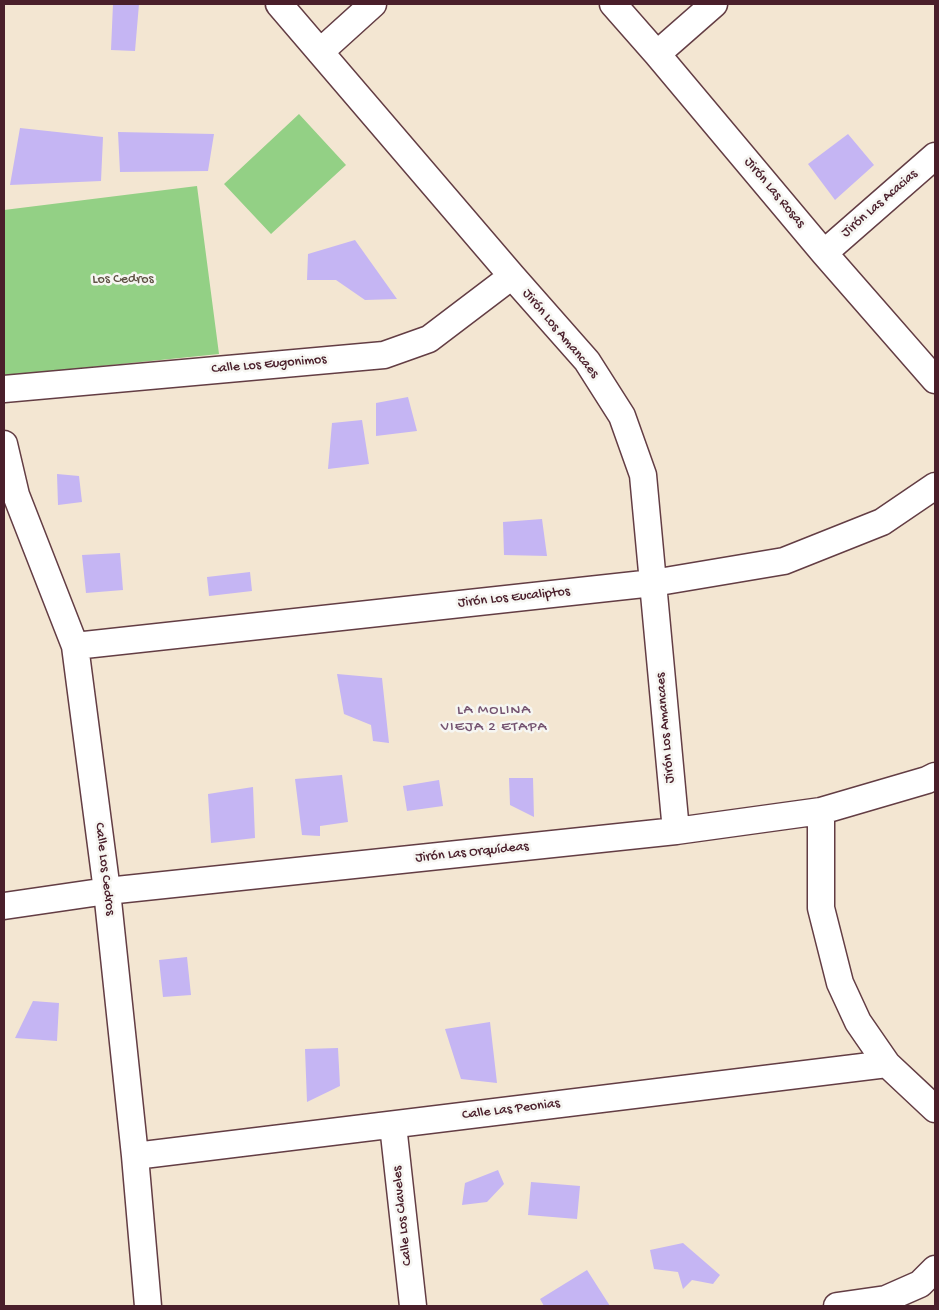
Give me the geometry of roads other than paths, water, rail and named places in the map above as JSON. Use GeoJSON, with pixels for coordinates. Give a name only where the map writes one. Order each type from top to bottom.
{"type":"FeatureCollection","features":[{"type":"Feature","properties":{"kind":"street","name":"Jirón Los Amancaes"},"geometry":{"type":"LineString","coordinates":[[279,4],[587,361],[622,416],[643,475],[676,831]]}},
{"type":"Feature","properties":{"kind":"street"},"geometry":{"type":"LineString","coordinates":[[320,52],[373,4]]}},
{"type":"Feature","properties":{"kind":"street","name":"Jirón Las Rosas"},"geometry":{"type":"LineString","coordinates":[[613,4],[935,380]]}},
{"type":"Feature","properties":{"kind":"street"},"geometry":{"type":"LineString","coordinates":[[657,54],[714,4]]}},
{"type":"Feature","properties":{"kind":"street","name":"Jirón Las Acacias"},"geometry":{"type":"LineString","coordinates":[[824,252],[935,156]]}},
{"type":"Feature","properties":{"kind":"street","name":"Calle Los Eugonimos"},"geometry":{"type":"LineString","coordinates":[[4,389],[384,355],[429,339],[512,276]]}},
{"type":"Feature","properties":{"kind":"street","name":"Calle Los Cedros"},"geometry":{"type":"LineString","coordinates":[[4,444],[16,496],[75,646],[107,891],[135,1156],[148,1306]]}},
{"type":"Feature","properties":{"kind":"street","name":"Jirón Los Eucaliptos"},"geometry":{"type":"LineString","coordinates":[[75,646],[652,583],[784,561],[882,522],[935,486]]}},
{"type":"Feature","properties":{"kind":"street","name":"Jirón Las Orquídeas"},"geometry":{"type":"LineString","coordinates":[[4,906],[107,891],[676,831],[821,811],[935,776]]}},
{"type":"Feature","properties":{"kind":"street"},"geometry":{"type":"LineString","coordinates":[[821,811],[821,908],[840,983],[858,1022],[887,1064],[935,1109]]}},
{"type":"Feature","properties":{"kind":"street","name":"Calle Las Peonias"},"geometry":{"type":"LineString","coordinates":[[135,1156],[887,1064]]}},
{"type":"Feature","properties":{"kind":"street","name":"Calle Los Claveles"},"geometry":{"type":"LineString","coordinates":[[393,1125],[413,1306]]}},
{"type":"Feature","properties":{"kind":"street"},"geometry":{"type":"LineString","coordinates":[[837,1306],[886,1299],[920,1284],[935,1268]]}},
{"type":"Feature","properties":{"kind":"district","name":"LA MOLINA VIEJA 2 ETAPA"},"geometry":{"type":"Point","coordinates":[494,720]}},
{"type":"Feature","properties":{"kind":"park label","name":"Los Cedros"},"geometry":{"type":"Point","coordinates":[123,280]}}]}
